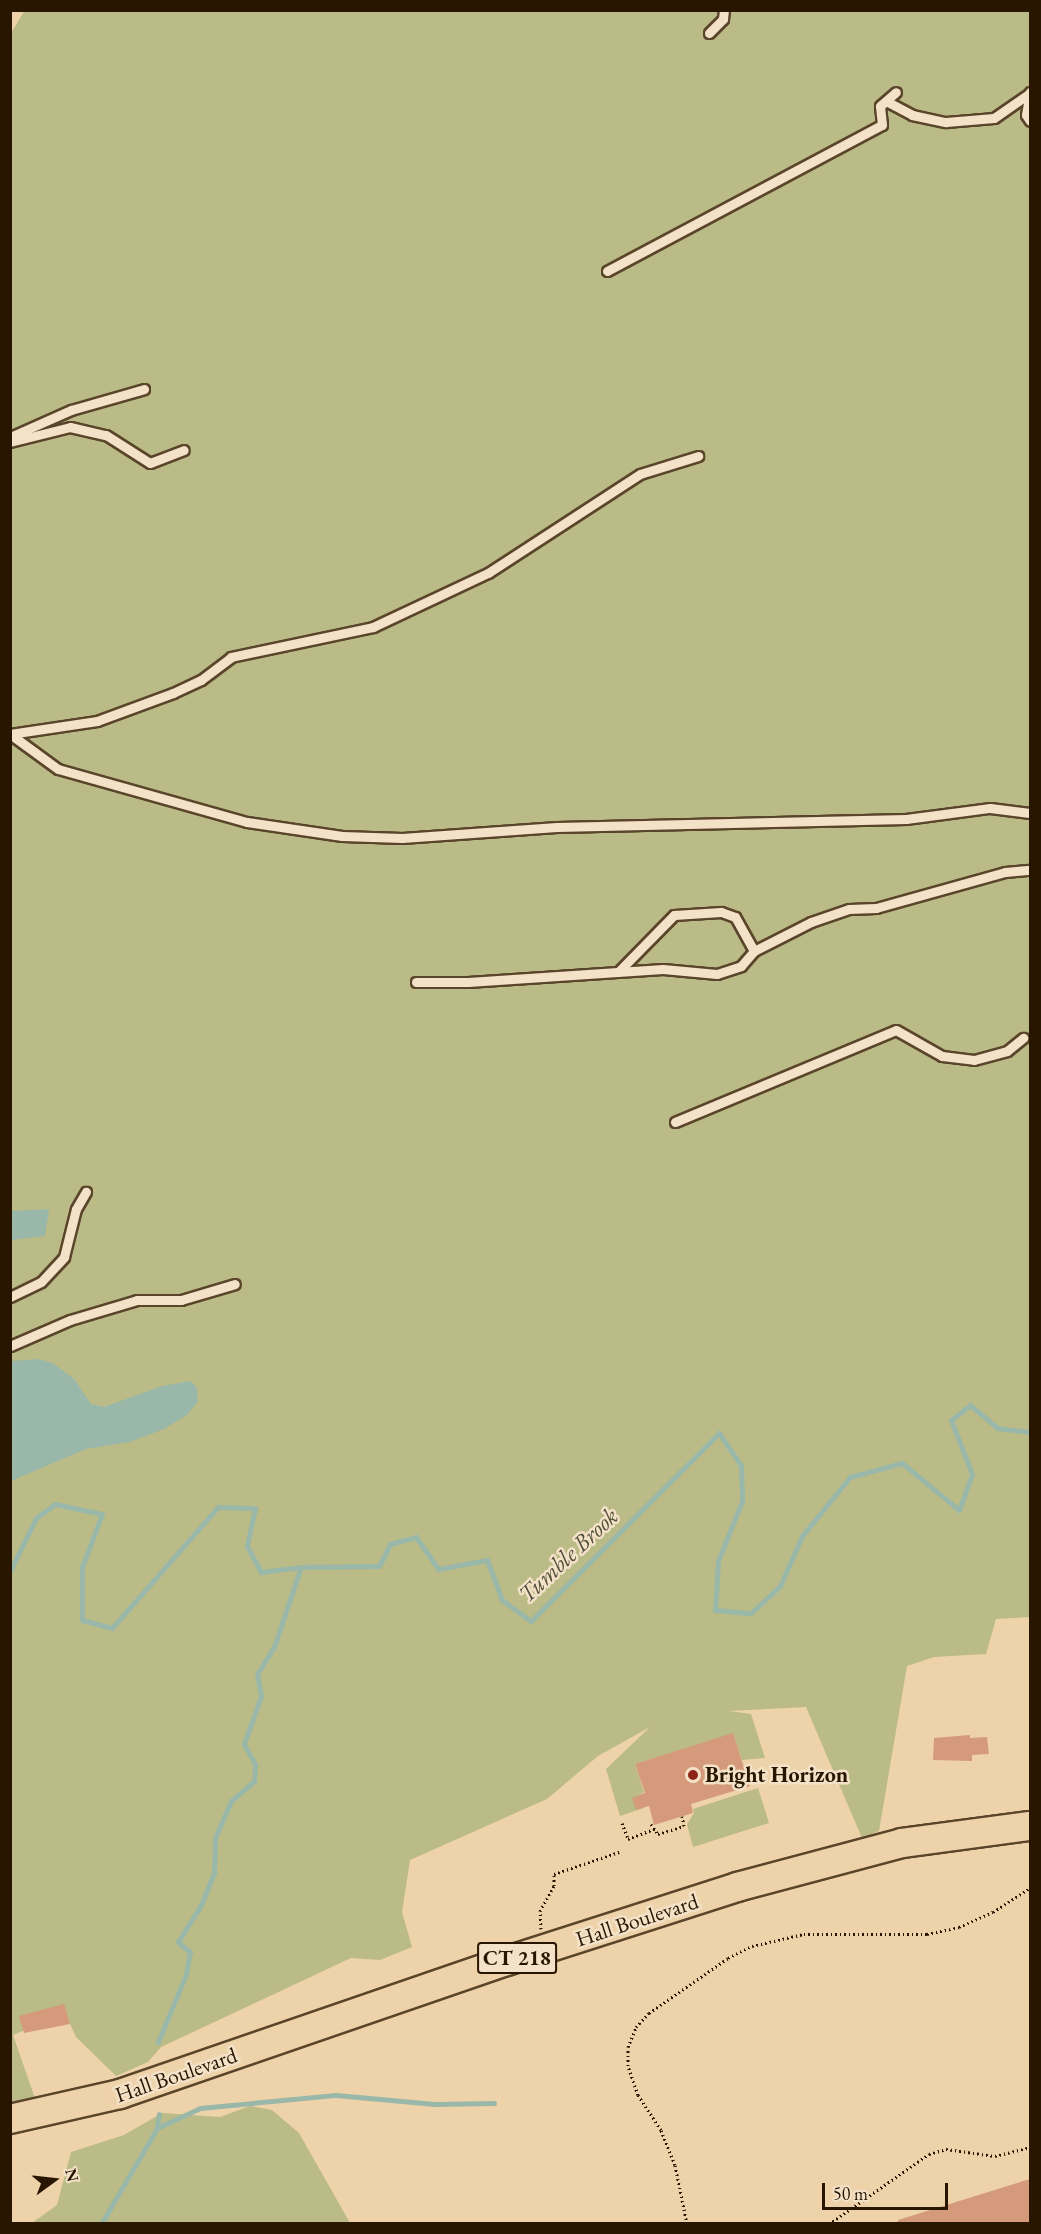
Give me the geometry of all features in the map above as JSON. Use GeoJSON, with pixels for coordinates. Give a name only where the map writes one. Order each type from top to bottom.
{"type":"FeatureCollection","features":[{"type":"Feature","properties":{"kind":"main road","name":"Hall Boulevard"},"geometry":{"type":"LineString","coordinates":[[10,2119],[120,2094],[507,1961],[737,1887],[902,1843],[1030,1826]]}},
{"type":"Feature","properties":{"kind":"lane"},"geometry":{"type":"LineString","coordinates":[[709,33],[723,19],[724,10]]}},
{"type":"Feature","properties":{"kind":"lane"},"geometry":{"type":"LineString","coordinates":[[607,271],[882,125],[879,106],[896,92]]}},
{"type":"Feature","properties":{"kind":"lane"},"geometry":{"type":"LineString","coordinates":[[886,101],[912,115],[946,122],[994,118],[1030,93]]}},
{"type":"Feature","properties":{"kind":"lane"},"geometry":{"type":"LineString","coordinates":[[1030,93],[1026,115],[1030,121]]}},
{"type":"Feature","properties":{"kind":"lane"},"geometry":{"type":"LineString","coordinates":[[10,439],[71,410],[144,389]]}},
{"type":"Feature","properties":{"kind":"lane"},"geometry":{"type":"LineString","coordinates":[[10,439],[70,427],[106,435],[150,464],[184,450]]}},
{"type":"Feature","properties":{"kind":"lane"},"geometry":{"type":"LineString","coordinates":[[11,734],[97,721],[182,689],[231,657],[373,627],[488,573],[640,474],[698,456]]}},
{"type":"Feature","properties":{"kind":"lane"},"geometry":{"type":"LineString","coordinates":[[11,734],[58,769],[247,822],[342,836],[402,838],[557,827],[906,819],[990,808],[1030,813]]}},
{"type":"Feature","properties":{"kind":"lane"},"geometry":{"type":"LineString","coordinates":[[416,982],[663,969],[717,974],[741,966],[754,951],[811,922],[849,909],[876,908],[1005,872],[1030,870]]}},
{"type":"Feature","properties":{"kind":"lane"},"geometry":{"type":"LineString","coordinates":[[618,972],[674,915],[721,912],[735,917],[754,951]]}},
{"type":"Feature","properties":{"kind":"lane"},"geometry":{"type":"LineString","coordinates":[[675,1122],[896,1030],[942,1056],[974,1060],[1007,1051],[1023,1038]]}},
{"type":"Feature","properties":{"kind":"lane"},"geometry":{"type":"LineString","coordinates":[[10,1297],[41,1282],[64,1257],[76,1209],[86,1192]]}},
{"type":"Feature","properties":{"kind":"lane"},"geometry":{"type":"LineString","coordinates":[[10,1346],[70,1320],[137,1300],[181,1300],[235,1284]]}},
{"type":"Feature","properties":{"kind":"path"},"geometry":{"type":"LineString","coordinates":[[651,1824],[657,1828],[658,1834],[684,1826],[682,1816]]}},
{"type":"Feature","properties":{"kind":"path"},"geometry":{"type":"LineString","coordinates":[[622,1823],[628,1839],[657,1828]]}},
{"type":"Feature","properties":{"kind":"path"},"geometry":{"type":"LineString","coordinates":[[541,1930],[540,1911],[554,1886],[554,1874],[619,1852]]}},
{"type":"Feature","properties":{"kind":"path"},"geometry":{"type":"LineString","coordinates":[[687,2223],[675,2165],[661,2130],[638,2095],[628,2066],[628,2047],[636,2026],[649,2013],[729,1958],[752,1946],[804,1934],[938,1931],[993,1912],[1030,1888]]}},
{"type":"Feature","properties":{"kind":"path"},"geometry":{"type":"LineString","coordinates":[[829,2223],[929,2154],[946,2149],[995,2156],[1030,2147]]}},
{"type":"Feature","properties":{"kind":"green space"},"geometry":{"type":"Polygon","coordinates":[[[25,10],[1030,11],[1030,1617],[996,1619],[986,1654],[934,1657],[907,1666],[879,1831],[862,1838],[806,1707],[729,1711],[751,1714],[765,1758],[742,1760],[733,1734],[635,1764],[644,1792],[640,1795],[644,1808],[620,1816],[606,1769],[650,1727],[598,1756],[547,1799],[410,1860],[402,1912],[412,1947],[380,1960],[351,1958],[161,2047],[148,2062],[116,2076],[76,2037],[65,2013],[13,2035],[37,2104],[11,2105],[11,33],[25,10]]]}},
{"type":"Feature","properties":{"kind":"green space"},"geometry":{"type":"Polygon","coordinates":[[[758,1788],[769,1823],[693,1847],[687,1824],[694,1813],[693,1809],[758,1788]]]}},
{"type":"Feature","properties":{"kind":"green space"},"geometry":{"type":"Polygon","coordinates":[[[250,2106],[272,2110],[299,2133],[350,2223],[32,2223],[57,2205],[71,2152],[124,2135],[162,2113],[220,2117],[250,2106]]]}},
{"type":"Feature","properties":{"kind":"shaded area"},"geometry":{"type":"Polygon","coordinates":[[[49,1209],[45,1236],[11,1240],[11,1211],[49,1209]]]}},
{"type":"Feature","properties":{"kind":"shaded area"},"geometry":{"type":"Polygon","coordinates":[[[38,1359],[53,1363],[74,1379],[91,1404],[104,1407],[162,1386],[191,1381],[197,1388],[198,1401],[187,1415],[164,1429],[130,1442],[86,1449],[11,1481],[11,1361],[38,1359]]]}},
{"type":"Feature","properties":{"kind":"building","name":"Bright Horizon"},"geometry":{"type":"Polygon","coordinates":[[[733,1733],[750,1786],[691,1804],[693,1813],[654,1825],[649,1806],[636,1810],[632,1798],[645,1793],[635,1764],[733,1733]]]}},
{"type":"Feature","properties":{"kind":"building"},"geometry":{"type":"Polygon","coordinates":[[[970,1735],[970,1738],[987,1737],[989,1754],[972,1755],[972,1761],[933,1760],[934,1738],[970,1735]]]}},
{"type":"Feature","properties":{"kind":"building"},"geometry":{"type":"Polygon","coordinates":[[[64,2004],[70,2024],[24,2033],[19,2016],[64,2004]]]}},
{"type":"Feature","properties":{"kind":"building"},"geometry":{"type":"Polygon","coordinates":[[[1030,2179],[1030,2223],[898,2223],[898,2220],[1030,2179]]]}},
{"type":"Feature","properties":{"kind":"waterway","name":"Tumble Brook"},"geometry":{"type":"LineString","coordinates":[[10,1571],[36,1518],[55,1504],[102,1514],[82,1567],[82,1620],[112,1628],[218,1507],[255,1508],[247,1546],[261,1572],[301,1567],[379,1566],[390,1544],[416,1537],[438,1569],[487,1560],[502,1600],[531,1621],[719,1433],[741,1466],[742,1501],[718,1561],[715,1610],[751,1613],[780,1586],[802,1536],[850,1477],[902,1463],[959,1510],[972,1474],[951,1420],[970,1405],[997,1428],[1030,1432]]}},
{"type":"Feature","properties":{"kind":"waterway"},"geometry":{"type":"LineString","coordinates":[[158,2042],[186,1974],[190,1952],[178,1942],[201,1905],[214,1872],[215,1838],[231,1801],[254,1781],[255,1764],[244,1744],[261,1696],[257,1674],[274,1647],[301,1567]]}},
{"type":"Feature","properties":{"kind":"waterway"},"geometry":{"type":"LineString","coordinates":[[157,2128],[200,2108],[336,2095],[435,2104],[494,2103]]}},
{"type":"Feature","properties":{"kind":"waterway"},"geometry":{"type":"LineString","coordinates":[[101,2224],[157,2128],[159,2114]]}},
{"type":"Feature","properties":{"kind":"place","name":"Bright Horizon"},"geometry":{"type":"Point","coordinates":[693,1775]}}]}
